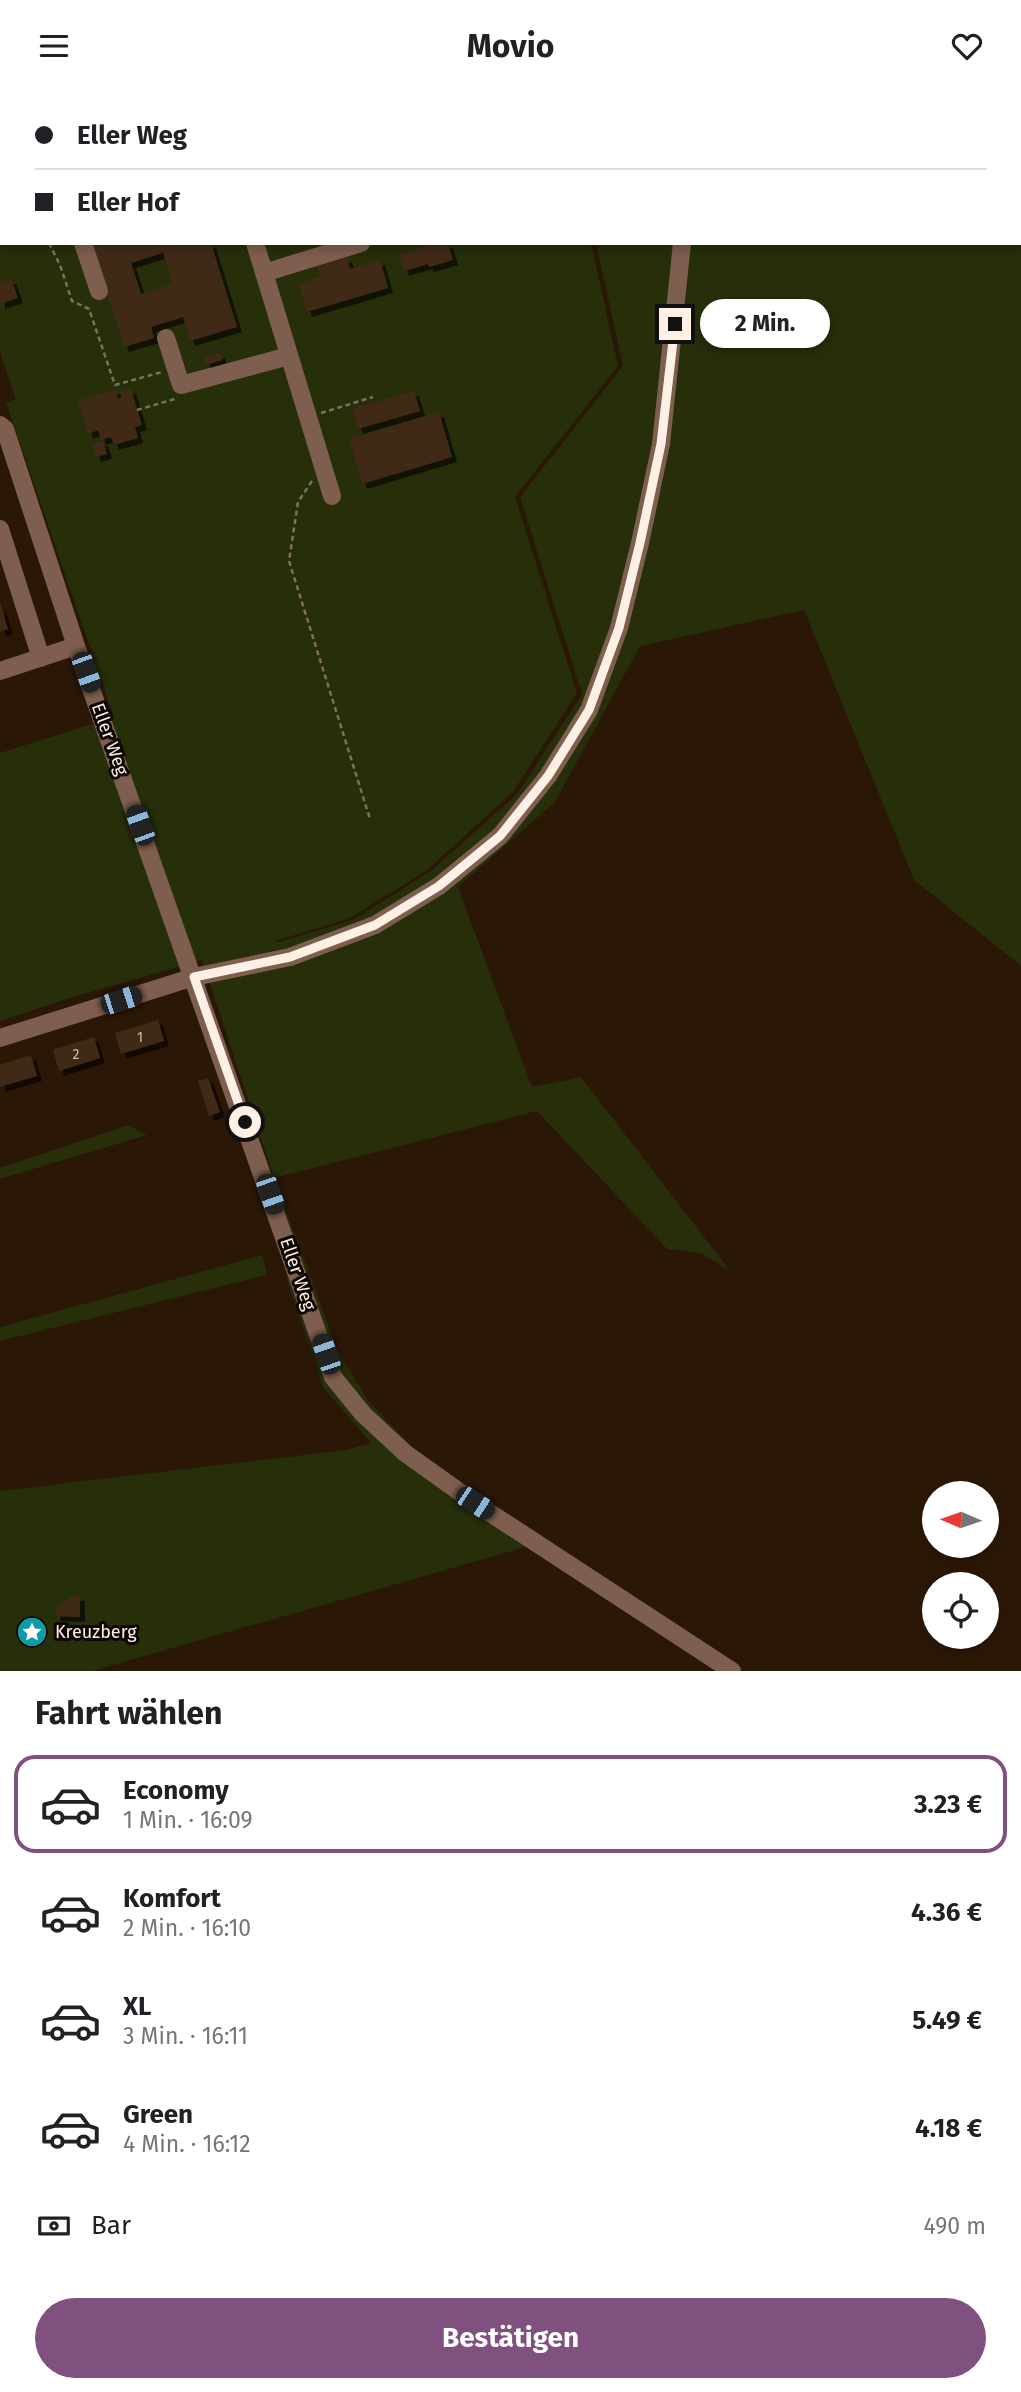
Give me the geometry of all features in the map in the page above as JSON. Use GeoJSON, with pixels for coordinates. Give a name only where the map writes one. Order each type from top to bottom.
{"type":"FeatureCollection","features":[{"type":"Feature","properties":{"kind":"street"},"geometry":{"type":"LineString","coordinates":[[84,245],[99,291]]}},
{"type":"Feature","properties":{"kind":"street"},"geometry":{"type":"LineString","coordinates":[[256,245],[332,496]]}},
{"type":"Feature","properties":{"kind":"street"},"geometry":{"type":"LineString","coordinates":[[264,273],[355,245]]}},
{"type":"Feature","properties":{"kind":"street"},"geometry":{"type":"LineString","coordinates":[[0,1038],[194,977],[290,957],[375,925],[439,886],[500,836],[548,776],[589,710],[622,616],[661,444],[682,245]]}},
{"type":"Feature","properties":{"kind":"street"},"geometry":{"type":"LineString","coordinates":[[166,338],[179,377],[289,356]]}},
{"type":"Feature","properties":{"kind":"street","name":"Eller Weg"},"geometry":{"type":"LineString","coordinates":[[0,425],[5,429],[76,646],[333,1377],[363,1414],[405,1453],[475,1503],[732,1671]]}},
{"type":"Feature","properties":{"kind":"street"},"geometry":{"type":"LineString","coordinates":[[0,529],[41,658]]}},
{"type":"Feature","properties":{"kind":"street"},"geometry":{"type":"LineString","coordinates":[[0,671],[76,646]]}},
{"type":"Feature","properties":{"kind":"path"},"geometry":{"type":"LineString","coordinates":[[50,245],[72,301],[89,309],[115,386],[179,377],[178,399],[138,410]]}},
{"type":"Feature","properties":{"kind":"path"},"geometry":{"type":"LineString","coordinates":[[308,417],[373,397]]}},
{"type":"Feature","properties":{"kind":"path"},"geometry":{"type":"LineString","coordinates":[[323,468],[298,502],[289,561],[370,819]]}},
{"type":"Feature","properties":{"kind":"green space"},"geometry":{"type":"Polygon","coordinates":[[[0,245],[591,245],[618,366],[515,497],[577,693],[513,792],[426,871],[348,919],[275,941],[279,942],[353,920],[431,871],[518,793],[582,694],[520,497],[623,366],[596,245],[1021,245],[1021,966],[914,880],[804,610],[640,646],[555,802],[458,887],[532,1087],[581,1077],[731,1272],[701,1253],[667,1249],[537,1111],[274,1178],[202,960],[0,1021],[0,753],[114,717],[6,403],[16,399],[0,352],[0,245]]]}},
{"type":"Feature","properties":{"kind":"green space"},"geometry":{"type":"Polygon","coordinates":[[[129,1125],[147,1135],[0,1179],[0,1168],[129,1125]]]}},
{"type":"Feature","properties":{"kind":"green space"},"geometry":{"type":"Polygon","coordinates":[[[274,1178],[337,1349],[368,1401],[415,1450],[543,1542],[92,1671],[0,1671],[0,1491],[346,1450],[371,1443],[323,1387],[288,1283],[274,1178]]]}},
{"type":"Feature","properties":{"kind":"green space"},"geometry":{"type":"Polygon","coordinates":[[[262,1255],[267,1275],[0,1341],[0,1327],[262,1255]]]}},
{"type":"Feature","properties":{"kind":"building"},"geometry":{"type":"Polygon","coordinates":[[[93,245],[212,245],[237,327],[190,341],[183,317],[151,327],[154,338],[124,347],[93,245]],[[163,253],[131,263],[141,294],[173,284],[163,253]]]}},
{"type":"Feature","properties":{"kind":"building"},"geometry":{"type":"Polygon","coordinates":[[[422,245],[449,245],[453,260],[404,271],[399,255],[423,248],[422,245]]]}},
{"type":"Feature","properties":{"kind":"building"},"geometry":{"type":"Polygon","coordinates":[[[347,257],[350,269],[380,260],[388,288],[307,312],[299,284],[320,277],[317,266],[347,257]]]}},
{"type":"Feature","properties":{"kind":"building"},"geometry":{"type":"Polygon","coordinates":[[[11,279],[18,298],[0,304],[0,283],[11,279]]]}},
{"type":"Feature","properties":{"kind":"building"},"geometry":{"type":"Polygon","coordinates":[[[220,353],[222,360],[206,365],[204,357],[220,353]]]}},
{"type":"Feature","properties":{"kind":"building"},"geometry":{"type":"Polygon","coordinates":[[[115,389],[118,399],[122,398],[120,392],[131,389],[142,425],[135,427],[138,438],[114,445],[111,437],[101,440],[98,430],[88,434],[78,401],[115,389]]]}},
{"type":"Feature","properties":{"kind":"building"},"geometry":{"type":"Polygon","coordinates":[[[414,391],[420,411],[358,429],[352,409],[414,391]]]}},
{"type":"Feature","properties":{"kind":"building"},"geometry":{"type":"Polygon","coordinates":[[[439,412],[452,457],[362,484],[349,439],[439,412]]]}},
{"type":"Feature","properties":{"kind":"building"},"geometry":{"type":"Polygon","coordinates":[[[103,441],[107,454],[96,457],[92,444],[103,441]]]}},
{"type":"Feature","properties":{"kind":"building"},"geometry":{"type":"Polygon","coordinates":[[[0,603],[8,629],[0,632],[0,603]]]}},
{"type":"Feature","properties":{"kind":"building"},"geometry":{"type":"Polygon","coordinates":[[[158,1020],[164,1041],[121,1054],[115,1033],[158,1020]]]}},
{"type":"Feature","properties":{"kind":"building"},"geometry":{"type":"Polygon","coordinates":[[[94,1037],[100,1058],[59,1071],[53,1050],[94,1037]]]}},
{"type":"Feature","properties":{"kind":"building"},"geometry":{"type":"Polygon","coordinates":[[[31,1055],[37,1076],[0,1087],[0,1065],[31,1055]]]}},
{"type":"Feature","properties":{"kind":"building"},"geometry":{"type":"Polygon","coordinates":[[[208,1078],[220,1112],[209,1116],[198,1081],[208,1078]]]}},
{"type":"Feature","properties":{"kind":"building"},"geometry":{"type":"Polygon","coordinates":[[[73,1596],[80,1596],[80,1617],[55,1616],[56,1609],[60,1609],[60,1603],[73,1596]]]}},
{"type":"Feature","properties":{"kind":"place","name":"Kreuzberg"},"geometry":{"type":"Point","coordinates":[32,1632]}},
{"type":"Feature","properties":{"kind":"route"},"geometry":{"type":"LineString","coordinates":[[245,1122],[194,977],[290,957],[375,925],[439,886],[500,836],[548,776],[589,710],[619,628],[661,444],[675,324]]}}]}
